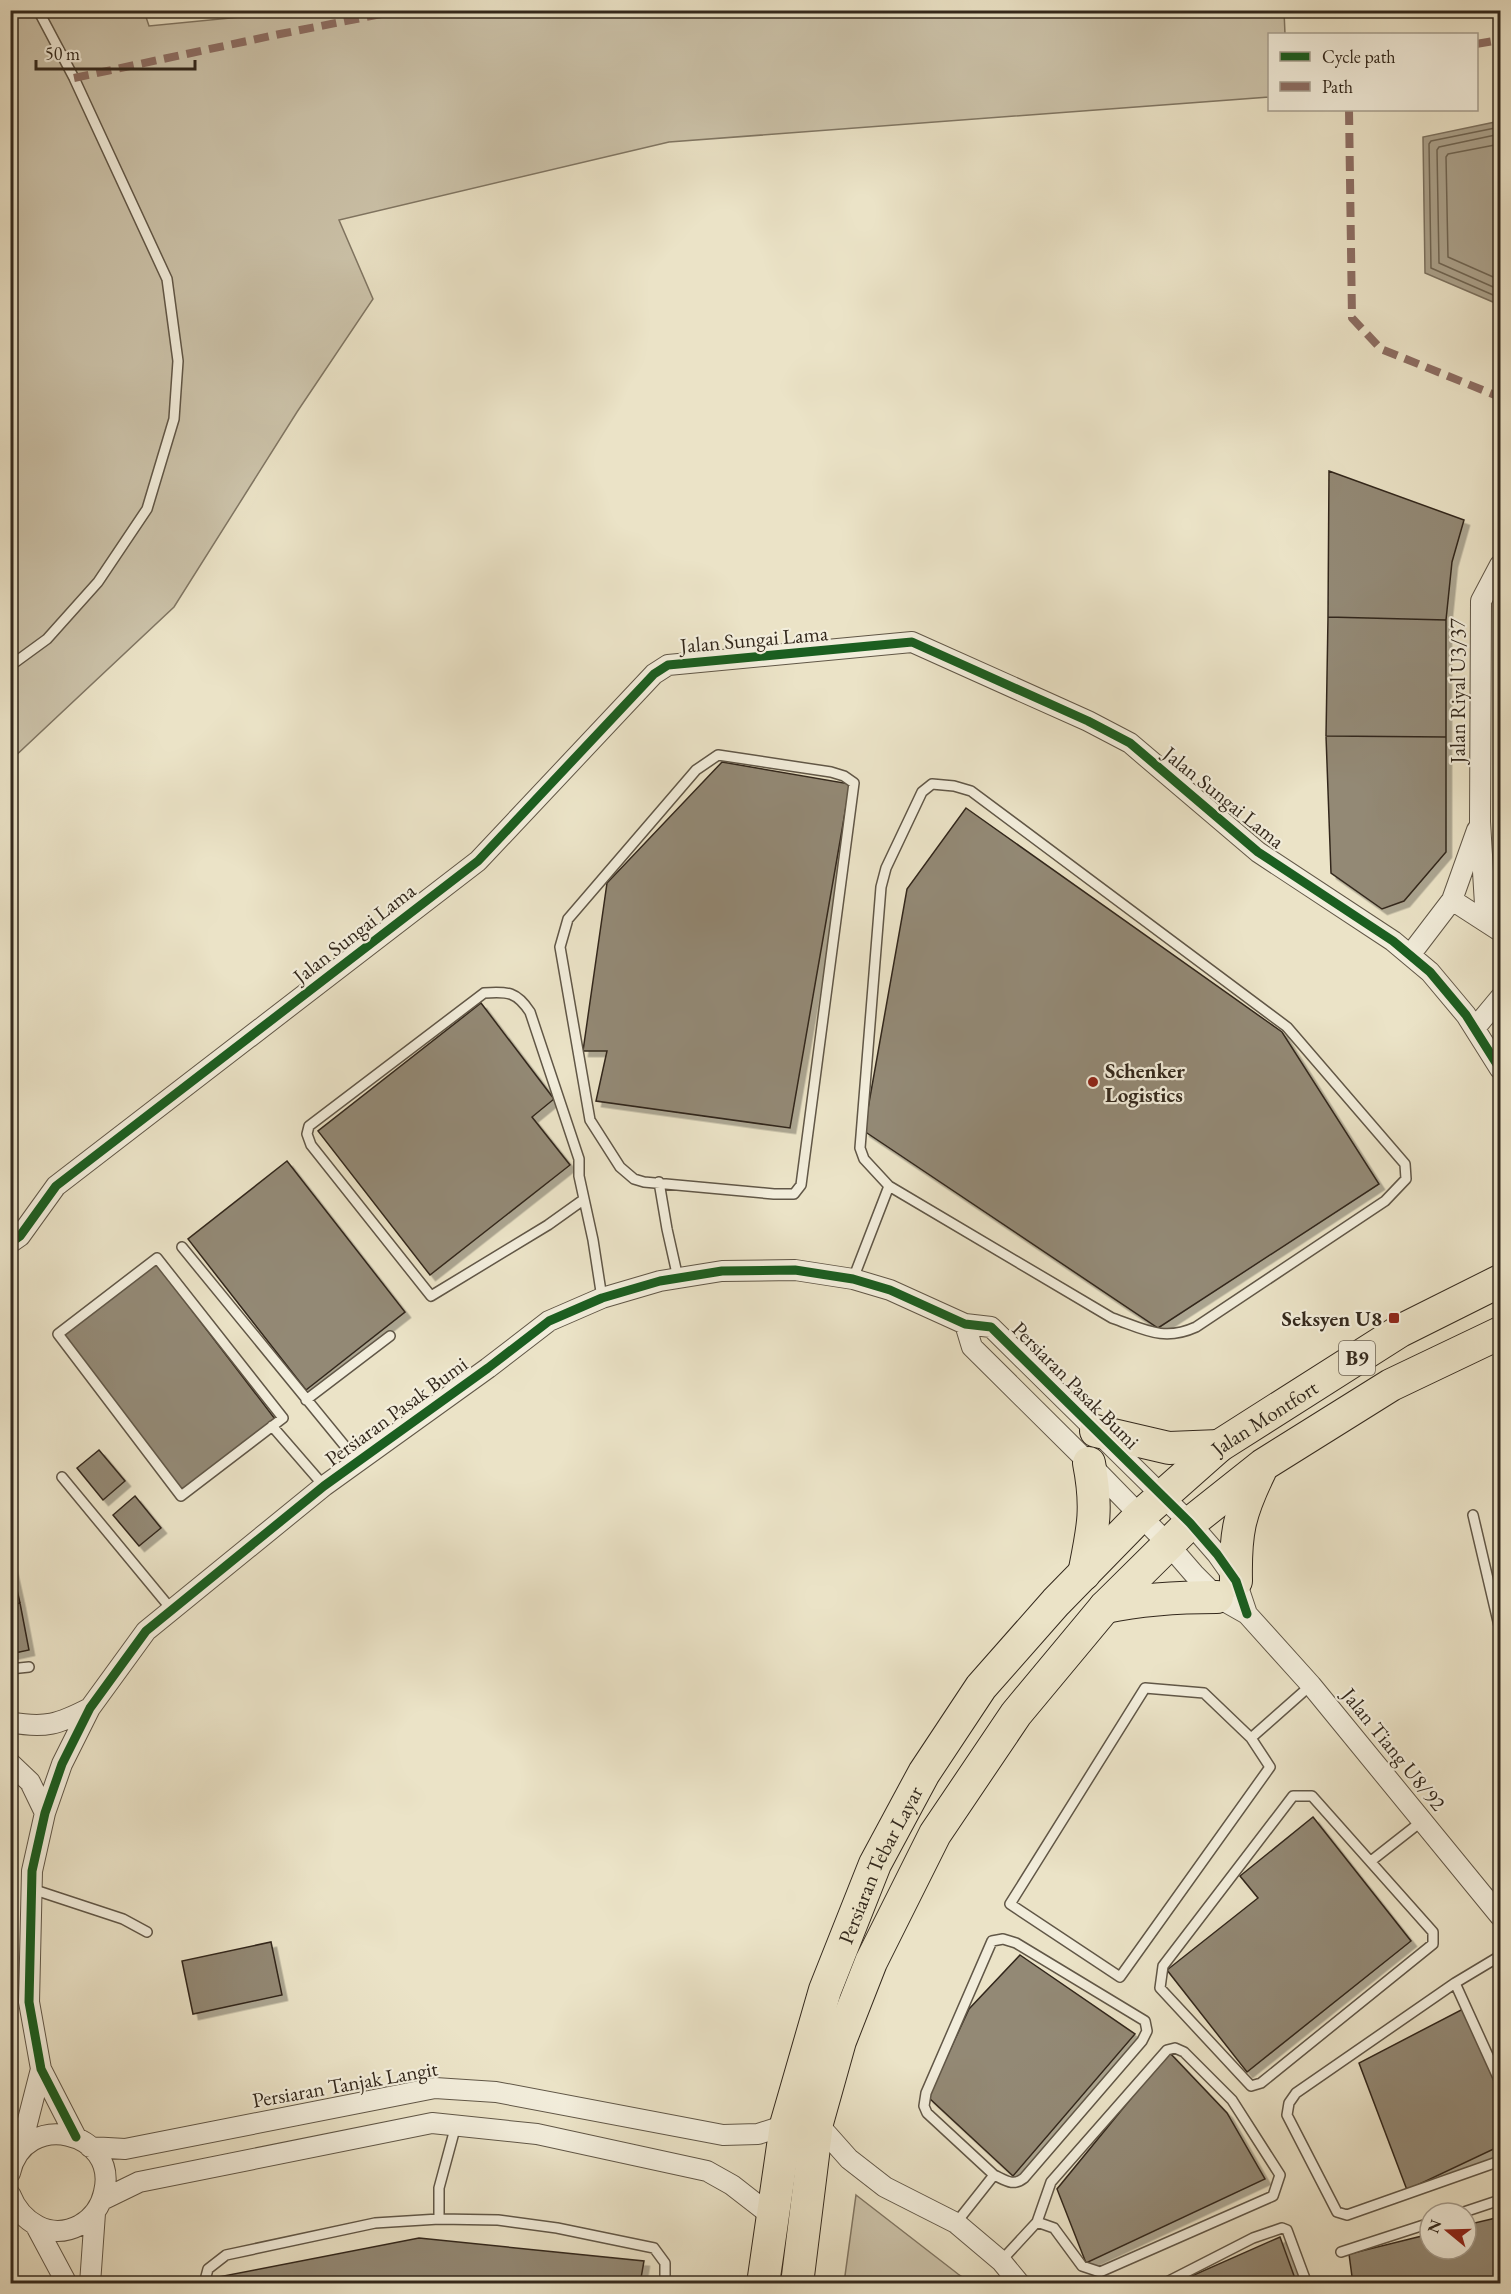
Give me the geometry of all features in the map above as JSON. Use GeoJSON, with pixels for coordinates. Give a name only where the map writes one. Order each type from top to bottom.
{"type":"FeatureCollection","features":[{"type":"Feature","properties":{"kind":"main road","name":"Jalan Montfort"},"geometry":{"type":"LineString","coordinates":[[1151,1506],[1219,1446],[1400,1331],[1500,1281]]}},
{"type":"Feature","properties":{"kind":"main road","name":"Jalan Montfort"},"geometry":{"type":"LineString","coordinates":[[1168,1544],[1190,1523],[1263,1465],[1391,1385],[1500,1333]]}},
{"type":"Feature","properties":{"kind":"main road"},"geometry":{"type":"LineString","coordinates":[[1096,1431],[1169,1448],[1219,1446]]}},
{"type":"Feature","properties":{"kind":"main road"},"geometry":{"type":"LineString","coordinates":[[1084,1574],[1094,1522],[1095,1493],[1089,1463]]}},
{"type":"Feature","properties":{"kind":"main road"},"geometry":{"type":"LineString","coordinates":[[1105,1607],[1139,1600],[1179,1597],[1226,1589],[1244,1502],[1263,1465]]}},
{"type":"Feature","properties":{"kind":"main road","name":"Persiaran Tebar Layar"},"geometry":{"type":"LineString","coordinates":[[763,2283],[786,2125],[825,1990],[875,1864],[924,1773],[981,1687],[1056,1602],[1151,1506]]}},
{"type":"Feature","properties":{"kind":"main road","name":"Persiaran Tebar Layar"},"geometry":{"type":"LineString","coordinates":[[797,2283],[817,2123],[840,2041],[871,1962],[935,1834],[1016,1714],[1105,1607],[1168,1544]]}},
{"type":"Feature","properties":{"kind":"street","name":"Jalan Riyal U3/37"},"geometry":{"type":"LineString","coordinates":[[1493,926],[1480,822],[1481,601],[1500,565]]}},
{"type":"Feature","properties":{"kind":"street","name":"Jalan Sungai Lama"},"geometry":{"type":"LineString","coordinates":[[10,1243],[20,1236],[56,1186],[478,861],[654,674],[668,665],[912,642],[1088,721],[1130,743],[1258,852],[1393,941],[1430,972],[1474,1028],[1500,1069]]}},
{"type":"Feature","properties":{"kind":"street"},"geometry":{"type":"LineString","coordinates":[[1410,956],[1452,900],[1480,822]]}},
{"type":"Feature","properties":{"kind":"street"},"geometry":{"type":"LineString","coordinates":[[1452,900],[1493,926]]}},
{"type":"Feature","properties":{"kind":"street"},"geometry":{"type":"LineString","coordinates":[[1474,1028],[1500,998]]}},
{"type":"Feature","properties":{"kind":"street","name":"Persiaran Pasak Bumi"},"geometry":{"type":"LineString","coordinates":[[98,2206],[105,2178],[103,2166],[83,2142],[41,2069],[29,2002],[32,1871],[45,1813],[62,1764],[90,1708],[146,1631],[324,1486],[549,1321],[602,1298],[660,1281],[722,1271],[795,1270],[853,1279],[891,1290],[965,1324],[991,1327],[1096,1431],[1151,1506]]}},
{"type":"Feature","properties":{"kind":"street"},"geometry":{"type":"LineString","coordinates":[[965,1324],[972,1347],[1089,1463],[1151,1506]]}},
{"type":"Feature","properties":{"kind":"street","name":"Jalan Tiang U8/92"},"geometry":{"type":"LineString","coordinates":[[1151,1506],[1190,1523],[1217,1554],[1226,1589]]}},
{"type":"Feature","properties":{"kind":"street","name":"Jalan Tiang U8/92"},"geometry":{"type":"LineString","coordinates":[[1151,1506],[1168,1544],[1226,1589],[1311,1685],[1500,1916]]}},
{"type":"Feature","properties":{"kind":"street"},"geometry":{"type":"LineString","coordinates":[[10,1722],[29,1726],[58,1724],[90,1708]]}},
{"type":"Feature","properties":{"kind":"street"},"geometry":{"type":"LineString","coordinates":[[10,1763],[30,1782],[45,1813]]}},
{"type":"Feature","properties":{"kind":"street","name":"Persiaran Pasak Bumi"},"geometry":{"type":"LineString","coordinates":[[13,2164],[41,2069]]}},
{"type":"Feature","properties":{"kind":"street","name":"Persiaran Tanjak Langit"},"geometry":{"type":"LineString","coordinates":[[13,2164],[36,2139],[46,2135],[56,2134],[83,2142],[125,2149],[435,2088],[496,2092],[723,2135],[758,2134],[786,2125]]}},
{"type":"Feature","properties":{"kind":"street"},"geometry":{"type":"LineString","coordinates":[[23,2219],[48,2230],[61,2231],[74,2228],[85,2222],[98,2206],[139,2182],[432,2123],[537,2134],[707,2171],[732,2185],[772,2216]]}},
{"type":"Feature","properties":{"kind":"street"},"geometry":{"type":"LineString","coordinates":[[817,2123],[849,2159],[885,2187],[956,2223],[1001,2261],[1020,2283]]}},
{"type":"Feature","properties":{"kind":"street"},"geometry":{"type":"LineString","coordinates":[[10,2194],[23,2219],[67,2283]]}},
{"type":"Feature","properties":{"kind":"street"},"geometry":{"type":"LineString","coordinates":[[90,2283],[98,2206]]}},
{"type":"Feature","properties":{"kind":"lane"},"geometry":{"type":"LineString","coordinates":[[10,666],[47,639],[98,582],[147,509],[174,419],[178,361],[167,279],[74,78],[38,10]]}},
{"type":"Feature","properties":{"kind":"lane"},"geometry":{"type":"LineString","coordinates":[[718,755],[831,772],[844,776],[854,783],[799,1190],[794,1194],[774,1194],[659,1182],[634,1179],[620,1167],[590,1120],[560,947],[568,919],[696,770],[718,755]]}},
{"type":"Feature","properties":{"kind":"lane"},"geometry":{"type":"LineString","coordinates":[[932,784],[954,786],[971,791],[1287,1028],[1405,1164],[1406,1179],[1385,1201],[1196,1327],[1172,1335],[1150,1331],[1112,1318],[889,1185],[864,1159],[860,1148],[881,888],[886,868],[921,792],[932,784]]}},
{"type":"Feature","properties":{"kind":"lane"},"geometry":{"type":"LineString","coordinates":[[584,1200],[431,1296],[311,1145],[307,1134],[309,1126],[484,993],[511,994],[521,999],[530,1012],[579,1159],[579,1176],[593,1240],[602,1298]]}},
{"type":"Feature","properties":{"kind":"lane"},"geometry":{"type":"LineString","coordinates":[[659,1182],[678,1278]]}},
{"type":"Feature","properties":{"kind":"lane"},"geometry":{"type":"LineString","coordinates":[[853,1279],[889,1185]]}},
{"type":"Feature","properties":{"kind":"lane"},"geometry":{"type":"LineString","coordinates":[[182,1247],[358,1462]]}},
{"type":"Feature","properties":{"kind":"lane"},"geometry":{"type":"LineString","coordinates":[[157,1258],[283,1418],[273,1426],[181,1496],[58,1334],[157,1258]]}},
{"type":"Feature","properties":{"kind":"lane"},"geometry":{"type":"LineString","coordinates":[[306,1400],[390,1336]]}},
{"type":"Feature","properties":{"kind":"lane"},"geometry":{"type":"LineString","coordinates":[[273,1426],[324,1486]]}},
{"type":"Feature","properties":{"kind":"lane"},"geometry":{"type":"LineString","coordinates":[[62,1477],[172,1610]]}},
{"type":"Feature","properties":{"kind":"lane"},"geometry":{"type":"LineString","coordinates":[[1473,1515],[1500,1630]]}},
{"type":"Feature","properties":{"kind":"lane"},"geometry":{"type":"LineString","coordinates":[[10,1669],[29,1666]]}},
{"type":"Feature","properties":{"kind":"lane"},"geometry":{"type":"LineString","coordinates":[[1251,1738],[1311,1685]]}},
{"type":"Feature","properties":{"kind":"lane"},"geometry":{"type":"LineString","coordinates":[[1145,1688],[1203,1694],[1251,1738],[1270,1767],[1120,1977],[1010,1904],[1145,1688]]}},
{"type":"Feature","properties":{"kind":"lane"},"geometry":{"type":"LineString","coordinates":[[1293,1796],[1312,1796],[1371,1861],[1433,1932],[1433,1944],[1261,2083],[1251,2086],[1160,1988],[1163,1966],[1293,1796]]}},
{"type":"Feature","properties":{"kind":"lane"},"geometry":{"type":"LineString","coordinates":[[1371,1861],[1422,1821]]}},
{"type":"Feature","properties":{"kind":"lane"},"geometry":{"type":"LineString","coordinates":[[32,1889],[123,1919],[147,1932]]}},
{"type":"Feature","properties":{"kind":"lane"},"geometry":{"type":"LineString","coordinates":[[1002,1939],[1016,1943],[1145,2022],[1147,2031],[1142,2041],[1024,2178],[1017,2183],[1011,2183],[994,2175],[927,2113],[924,2106],[926,2092],[992,1941],[1002,1939]]}},
{"type":"Feature","properties":{"kind":"lane"},"geometry":{"type":"LineString","coordinates":[[1500,1956],[1455,1983],[1296,2093],[1289,2103],[1287,2115],[1337,2211],[1347,2215],[1500,2160]]}},
{"type":"Feature","properties":{"kind":"lane"},"geometry":{"type":"LineString","coordinates":[[1455,1983],[1500,2082]]}},
{"type":"Feature","properties":{"kind":"lane"},"geometry":{"type":"LineString","coordinates":[[1001,2261],[1038,2222],[1051,2182],[1167,2050],[1174,2048],[1184,2052],[1232,2100],[1280,2175],[1273,2196],[1100,2272],[1082,2266],[1054,2228],[1038,2222]]}},
{"type":"Feature","properties":{"kind":"lane"},"geometry":{"type":"LineString","coordinates":[[439,2219],[439,2188],[456,2125]]}},
{"type":"Feature","properties":{"kind":"lane"},"geometry":{"type":"LineString","coordinates":[[956,2223],[994,2175]]}},
{"type":"Feature","properties":{"kind":"lane"},"geometry":{"type":"LineString","coordinates":[[1478,2207],[1500,2200]]}},
{"type":"Feature","properties":{"kind":"lane"},"geometry":{"type":"LineString","coordinates":[[204,2283],[208,2269],[226,2255],[375,2223],[439,2219],[498,2220],[557,2228],[654,2248],[665,2263],[665,2283]]}},
{"type":"Feature","properties":{"kind":"lane"},"geometry":{"type":"LineString","coordinates":[[1341,2252],[1418,2227]]}},
{"type":"Feature","properties":{"kind":"lane"},"geometry":{"type":"LineString","coordinates":[[1163,2283],[1253,2238],[1282,2228],[1287,2230],[1307,2283]]}},
{"type":"Feature","properties":{"kind":"shaded area"},"geometry":{"type":"Polygon","coordinates":[[[311,10],[1284,11],[1285,33],[1268,33],[1268,97],[669,142],[339,220],[373,299],[297,412],[174,607],[11,760],[11,11],[144,11],[149,26],[311,10]]]}},
{"type":"Feature","properties":{"kind":"shaded area"},"geometry":{"type":"Polygon","coordinates":[[[856,2195],[958,2274],[971,2283],[844,2283],[856,2195]]]}},
{"type":"Feature","properties":{"kind":"water"},"geometry":{"type":"Polygon","coordinates":[[[1500,121],[1500,305],[1425,273],[1423,137],[1500,121]]]}},
{"type":"Feature","properties":{"kind":"building"},"geometry":{"type":"Polygon","coordinates":[[[1329,471],[1464,520],[1452,562],[1446,620],[1328,617],[1329,471]]]}},
{"type":"Feature","properties":{"kind":"building"},"geometry":{"type":"Polygon","coordinates":[[[1328,617],[1446,620],[1446,737],[1326,736],[1328,617]]]}},
{"type":"Feature","properties":{"kind":"building"},"geometry":{"type":"Polygon","coordinates":[[[1326,736],[1446,737],[1446,852],[1404,901],[1382,909],[1331,873],[1326,736]]]}},
{"type":"Feature","properties":{"kind":"building"},"geometry":{"type":"Polygon","coordinates":[[[722,762],[850,784],[790,1128],[596,1101],[607,1051],[583,1051],[607,883],[722,762]]]}},
{"type":"Feature","properties":{"kind":"building","name":"Schenker Logistics"},"geometry":{"type":"Polygon","coordinates":[[[966,808],[1282,1032],[1379,1184],[1158,1328],[864,1131],[907,889],[966,808]]]}},
{"type":"Feature","properties":{"kind":"building"},"geometry":{"type":"Polygon","coordinates":[[[481,1003],[554,1099],[532,1117],[570,1165],[430,1275],[318,1131],[481,1003]]]}},
{"type":"Feature","properties":{"kind":"building"},"geometry":{"type":"Polygon","coordinates":[[[287,1161],[405,1312],[306,1390],[188,1239],[287,1161]]]}},
{"type":"Feature","properties":{"kind":"building"},"geometry":{"type":"Polygon","coordinates":[[[155,1262],[275,1419],[182,1490],[63,1334],[155,1262]]]}},
{"type":"Feature","properties":{"kind":"building"},"geometry":{"type":"Polygon","coordinates":[[[99,1450],[125,1481],[103,1500],[77,1468],[99,1450]]]}},
{"type":"Feature","properties":{"kind":"building"},"geometry":{"type":"Polygon","coordinates":[[[135,1496],[161,1528],[139,1546],[113,1515],[135,1496]]]}},
{"type":"Feature","properties":{"kind":"building"},"geometry":{"type":"Polygon","coordinates":[[[10,1558],[20,1603],[10,1605],[10,1558]]]}},
{"type":"Feature","properties":{"kind":"building"},"geometry":{"type":"Polygon","coordinates":[[[20,1603],[29,1650],[10,1654],[10,1605],[20,1603]]]}},
{"type":"Feature","properties":{"kind":"building"},"geometry":{"type":"Polygon","coordinates":[[[1313,1817],[1411,1941],[1247,2072],[1167,1970],[1258,1898],[1240,1876],[1313,1817]]]}},
{"type":"Feature","properties":{"kind":"building"},"geometry":{"type":"Polygon","coordinates":[[[271,1942],[282,1995],[193,2014],[182,1961],[271,1942]]]}},
{"type":"Feature","properties":{"kind":"building"},"geometry":{"type":"Polygon","coordinates":[[[1020,1955],[1135,2034],[1013,2176],[928,2097],[969,2009],[1020,1955]]]}},
{"type":"Feature","properties":{"kind":"building"},"geometry":{"type":"Polygon","coordinates":[[[1463,2009],[1500,2089],[1500,2146],[1407,2190],[1359,2063],[1463,2009]]]}},
{"type":"Feature","properties":{"kind":"building"},"geometry":{"type":"Polygon","coordinates":[[[1169,2052],[1227,2113],[1265,2179],[1086,2263],[1057,2189],[1169,2052]]]}},
{"type":"Feature","properties":{"kind":"building"},"geometry":{"type":"Polygon","coordinates":[[[1500,2217],[1500,2284],[1353,2284],[1349,2254],[1418,2237],[1418,2261],[1478,2261],[1478,2222],[1500,2217]]]}},
{"type":"Feature","properties":{"kind":"building"},"geometry":{"type":"Polygon","coordinates":[[[1280,2237],[1297,2284],[1177,2284],[1178,2282],[1280,2237]]]}},
{"type":"Feature","properties":{"kind":"building"},"geometry":{"type":"Polygon","coordinates":[[[419,2238],[644,2261],[640,2284],[214,2284],[213,2278],[419,2238]]]}},
{"type":"Feature","properties":{"kind":"marked path"},"geometry":{"type":"LineString","coordinates":[[74,78],[402,10]]}},
{"type":"Feature","properties":{"kind":"marked path"},"geometry":{"type":"LineString","coordinates":[[1478,44],[1500,40]]}},
{"type":"Feature","properties":{"kind":"marked path"},"geometry":{"type":"LineString","coordinates":[[1349,111],[1352,318],[1381,349],[1500,397]]}},
{"type":"Feature","properties":{"kind":"cycle path"},"geometry":{"type":"LineString","coordinates":[[10,1243],[20,1236],[56,1186],[478,861],[654,674],[668,665],[912,642],[1088,721],[1130,743],[1258,852],[1393,941],[1430,972],[1466,1015],[1500,1069]]}},
{"type":"Feature","properties":{"kind":"cycle path"},"geometry":{"type":"LineString","coordinates":[[76,2137],[41,2069],[29,2002],[32,1871],[45,1813],[62,1764],[90,1708],[146,1631],[324,1486],[488,1368],[549,1321],[602,1298],[660,1281],[722,1271],[795,1270],[853,1279],[890,1290],[965,1324],[991,1327],[1190,1523],[1217,1554],[1236,1581],[1247,1614]]}},
{"type":"Feature","properties":{"kind":"place","name":"Schenker Logistics"},"geometry":{"type":"Point","coordinates":[1093,1082]}},
{"type":"Feature","properties":{"kind":"place","name":"Seksyen U8"},"geometry":{"type":"Point","coordinates":[1394,1318]}}]}
